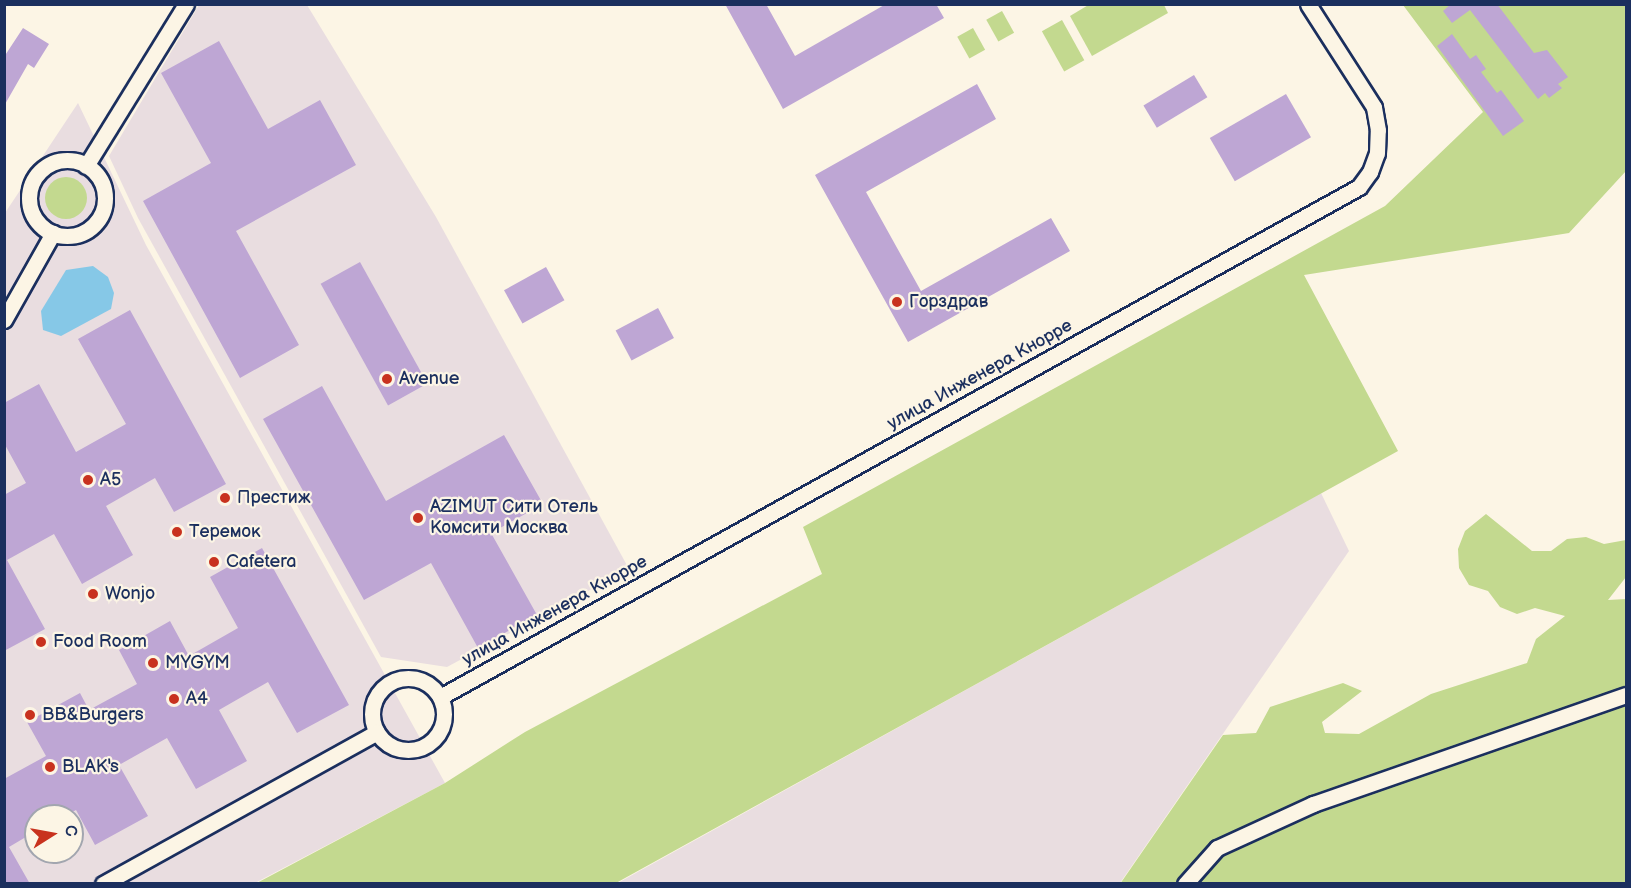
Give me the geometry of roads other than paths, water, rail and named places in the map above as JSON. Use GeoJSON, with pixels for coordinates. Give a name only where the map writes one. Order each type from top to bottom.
{"type":"FeatureCollection","features":[{"type":"Feature","properties":{"kind":"street"},"geometry":{"type":"LineString","coordinates":[[86,166],[186,4]]}},
{"type":"Feature","properties":{"kind":"street","name":"улица Инженера Кнорре"},"geometry":{"type":"LineString","coordinates":[[440,697],[1359,187],[1370,172],[1377,153],[1378,130],[1374,107],[1308,4]]}},
{"type":"Feature","properties":{"kind":"street"},"geometry":{"type":"LineString","coordinates":[[68,160],[86,166],[102,186],[102,212],[85,231],[66,236],[53,233],[42,226],[31,210],[30,191],[35,178],[55,162],[68,160]]}},
{"type":"Feature","properties":{"kind":"street"},"geometry":{"type":"LineString","coordinates":[[4,320],[53,233]]}},
{"type":"Feature","properties":{"kind":"street"},"geometry":{"type":"LineString","coordinates":[[394,680],[419,680],[440,697],[441,728],[426,745],[405,750],[384,741],[377,732],[372,708],[384,687],[394,680]]}},
{"type":"Feature","properties":{"kind":"street"},"geometry":{"type":"LineString","coordinates":[[1185,884],[1217,848],[1313,804],[1626,695]]}},
{"type":"Feature","properties":{"kind":"street"},"geometry":{"type":"LineString","coordinates":[[103,884],[377,732]]}},
{"type":"Feature","properties":{"kind":"water"},"geometry":{"type":"Polygon","coordinates":[[[93,266],[108,277],[114,293],[111,309],[61,336],[43,330],[41,311],[66,270],[93,266]]]}},
{"type":"Feature","properties":{"kind":"place","name":"Горздрав"},"geometry":{"type":"Point","coordinates":[897,302]}},
{"type":"Feature","properties":{"kind":"place","name":"Avenue"},"geometry":{"type":"Point","coordinates":[387,379]}},
{"type":"Feature","properties":{"kind":"place","name":"А5"},"geometry":{"type":"Point","coordinates":[88,480]}},
{"type":"Feature","properties":{"kind":"place","name":"Престиж"},"geometry":{"type":"Point","coordinates":[225,498]}},
{"type":"Feature","properties":{"kind":"place","name":"AZIMUT Сити Отель Комсити Москва"},"geometry":{"type":"Point","coordinates":[418,518]}},
{"type":"Feature","properties":{"kind":"place","name":"Теремок"},"geometry":{"type":"Point","coordinates":[177,532]}},
{"type":"Feature","properties":{"kind":"place","name":"Cafetera"},"geometry":{"type":"Point","coordinates":[214,562]}},
{"type":"Feature","properties":{"kind":"place","name":"Wonjo"},"geometry":{"type":"Point","coordinates":[93,594]}},
{"type":"Feature","properties":{"kind":"place","name":"Food Room"},"geometry":{"type":"Point","coordinates":[41,642]}},
{"type":"Feature","properties":{"kind":"place","name":"MYGYM"},"geometry":{"type":"Point","coordinates":[153,663]}},
{"type":"Feature","properties":{"kind":"place","name":"А4"},"geometry":{"type":"Point","coordinates":[174,699]}},
{"type":"Feature","properties":{"kind":"place","name":"BB&Burgers"},"geometry":{"type":"Point","coordinates":[30,715]}},
{"type":"Feature","properties":{"kind":"place","name":"BLAK's"},"geometry":{"type":"Point","coordinates":[50,767]}}]}
